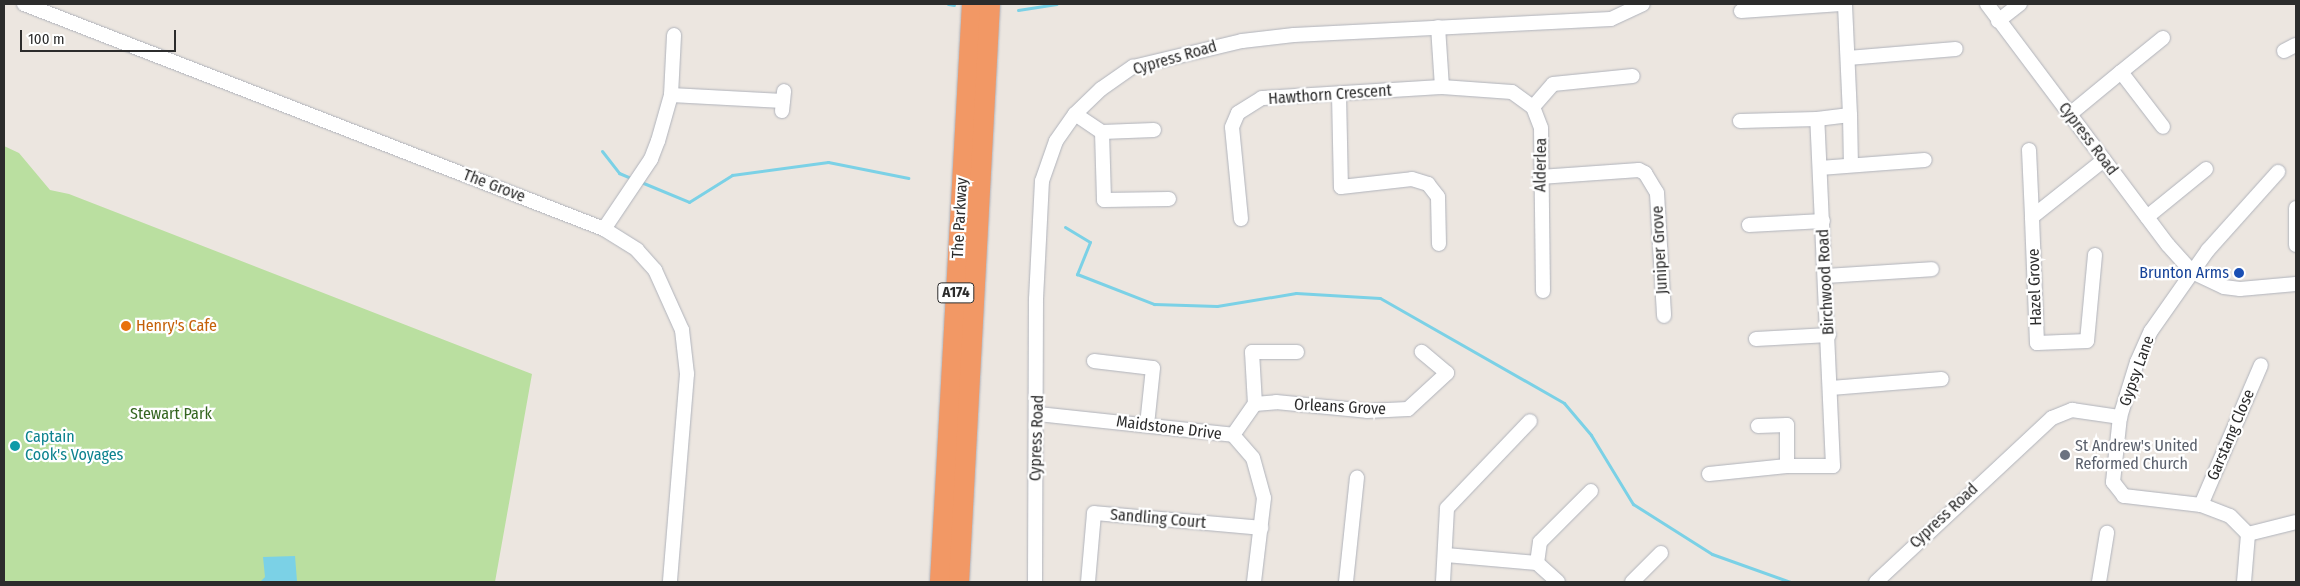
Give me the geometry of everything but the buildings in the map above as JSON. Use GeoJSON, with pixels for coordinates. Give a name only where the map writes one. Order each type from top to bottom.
{"type":"FeatureCollection","features":[{"type":"Feature","properties":{"kind":"highway","name":"The Parkway"},"geometry":{"type":"LineString","coordinates":[[940,582],[972,4]]}},
{"type":"Feature","properties":{"kind":"highway","name":"The Parkway"},"geometry":{"type":"LineString","coordinates":[[959,582],[990,4]]}},
{"type":"Feature","properties":{"kind":"street","name":"The Grove"},"geometry":{"type":"LineString","coordinates":[[24,4],[604,229],[648,260],[682,330],[687,374],[670,582]]}},
{"type":"Feature","properties":{"kind":"street","name":"Cypress Road"},"geometry":{"type":"LineString","coordinates":[[1035,582],[1038,414],[1036,299],[1042,181],[1056,141],[1075,114],[1101,89],[1133,67],[1242,40],[1438,26],[1611,19],[1643,4]]}},
{"type":"Feature","properties":{"kind":"street"},"geometry":{"type":"LineString","coordinates":[[1741,11],[1841,4]]}},
{"type":"Feature","properties":{"kind":"street"},"geometry":{"type":"LineString","coordinates":[[1845,4],[1851,166]]}},
{"type":"Feature","properties":{"kind":"street","name":"Cypress Road"},"geometry":{"type":"LineString","coordinates":[[1987,4],[2147,217],[2192,272]]}},
{"type":"Feature","properties":{"kind":"street"},"geometry":{"type":"LineString","coordinates":[[1998,20],[2020,4]]}},
{"type":"Feature","properties":{"kind":"street"},"geometry":{"type":"LineString","coordinates":[[1438,26],[1442,87],[1512,92],[1533,107],[1553,84],[1632,76]]}},
{"type":"Feature","properties":{"kind":"street"},"geometry":{"type":"LineString","coordinates":[[604,229],[639,177],[658,141],[671,95],[674,35]]}},
{"type":"Feature","properties":{"kind":"street"},"geometry":{"type":"LineString","coordinates":[[2070,114],[2163,38]]}},
{"type":"Feature","properties":{"kind":"street"},"geometry":{"type":"LineString","coordinates":[[1848,58],[1956,49]]}},
{"type":"Feature","properties":{"kind":"street"},"geometry":{"type":"LineString","coordinates":[[2121,72],[2163,127]]}},
{"type":"Feature","properties":{"kind":"street","name":"Hawthorn Crescent"},"geometry":{"type":"LineString","coordinates":[[1240,219],[1232,127],[1238,113],[1262,98],[1442,87]]}},
{"type":"Feature","properties":{"kind":"street"},"geometry":{"type":"LineString","coordinates":[[1339,94],[1341,187],[1412,179],[1428,184],[1438,197],[1439,244]]}},
{"type":"Feature","properties":{"kind":"street"},"geometry":{"type":"LineString","coordinates":[[671,95],[783,101]]}},
{"type":"Feature","properties":{"kind":"street","name":"Alderlea"},"geometry":{"type":"LineString","coordinates":[[1533,107],[1541,128],[1540,177],[1543,291]]}},
{"type":"Feature","properties":{"kind":"street"},"geometry":{"type":"LineString","coordinates":[[1075,114],[1102,132],[1154,130]]}},
{"type":"Feature","properties":{"kind":"street"},"geometry":{"type":"LineString","coordinates":[[1740,121],[1850,115]]}},
{"type":"Feature","properties":{"kind":"street","name":"Birchwood Road"},"geometry":{"type":"LineString","coordinates":[[1710,474],[1787,466],[1833,466],[1829,335],[1817,118]]}},
{"type":"Feature","properties":{"kind":"street"},"geometry":{"type":"LineString","coordinates":[[1102,132],[1104,200],[1169,199]]}},
{"type":"Feature","properties":{"kind":"street","name":"Hazel Grove"},"geometry":{"type":"LineString","coordinates":[[2029,150],[2037,343],[2087,341],[2095,255]]}},
{"type":"Feature","properties":{"kind":"street"},"geometry":{"type":"LineString","coordinates":[[1820,168],[1925,160]]}},
{"type":"Feature","properties":{"kind":"street"},"geometry":{"type":"LineString","coordinates":[[2032,216],[2104,160]]}},
{"type":"Feature","properties":{"kind":"street"},"geometry":{"type":"LineString","coordinates":[[2147,217],[2206,169]]}},
{"type":"Feature","properties":{"kind":"street","name":"Juniper Grove"},"geometry":{"type":"LineString","coordinates":[[1540,177],[1639,170],[1645,174],[1656,194],[1664,316]]}},
{"type":"Feature","properties":{"kind":"street","name":"Gypsy Lane"},"geometry":{"type":"LineString","coordinates":[[2201,505],[2124,496],[2113,482],[2120,417],[2137,362],[2151,331],[2192,272],[2278,172]]}},
{"type":"Feature","properties":{"kind":"street"},"geometry":{"type":"LineString","coordinates":[[2296,208],[2296,245]]}},
{"type":"Feature","properties":{"kind":"street"},"geometry":{"type":"LineString","coordinates":[[1749,225],[1823,221]]}},
{"type":"Feature","properties":{"kind":"street"},"geometry":{"type":"LineString","coordinates":[[1825,276],[1932,269]]}},
{"type":"Feature","properties":{"kind":"street"},"geometry":{"type":"LineString","coordinates":[[2192,272],[2224,287],[2240,289],[2296,284]]}},
{"type":"Feature","properties":{"kind":"street"},"geometry":{"type":"LineString","coordinates":[[1756,339],[1829,335]]}},
{"type":"Feature","properties":{"kind":"street"},"geometry":{"type":"LineString","coordinates":[[1233,435],[1255,404],[1252,352],[1297,352]]}},
{"type":"Feature","properties":{"kind":"street","name":"Orleans Grove"},"geometry":{"type":"LineString","coordinates":[[1255,404],[1276,402],[1367,411],[1408,409],[1447,373],[1422,352]]}},
{"type":"Feature","properties":{"kind":"street"},"geometry":{"type":"LineString","coordinates":[[1094,361],[1153,368],[1147,425]]}},
{"type":"Feature","properties":{"kind":"street","name":"Garstang Close"},"geometry":{"type":"LineString","coordinates":[[2201,505],[2261,364]]}},
{"type":"Feature","properties":{"kind":"street"},"geometry":{"type":"LineString","coordinates":[[1831,388],[1942,379]]}},
{"type":"Feature","properties":{"kind":"street","name":"Cypress Road"},"geometry":{"type":"LineString","coordinates":[[1876,582],[1939,520],[2052,418],[2072,410],[2120,417]]}},
{"type":"Feature","properties":{"kind":"street","name":"Maidstone Drive"},"geometry":{"type":"LineString","coordinates":[[1038,414],[1233,435],[1253,458],[1262,480],[1264,498],[1254,582]]}},
{"type":"Feature","properties":{"kind":"street"},"geometry":{"type":"LineString","coordinates":[[1443,582],[1446,555],[1447,508],[1530,421]]}},
{"type":"Feature","properties":{"kind":"street"},"geometry":{"type":"LineString","coordinates":[[1758,426],[1787,425],[1787,466]]}},
{"type":"Feature","properties":{"kind":"street"},"geometry":{"type":"LineString","coordinates":[[1346,582],[1357,478]]}},
{"type":"Feature","properties":{"kind":"street"},"geometry":{"type":"LineString","coordinates":[[1537,563],[1540,542],[1591,492]]}},
{"type":"Feature","properties":{"kind":"street"},"geometry":{"type":"LineString","coordinates":[[2201,505],[2230,516],[2248,534],[2244,582]]}},
{"type":"Feature","properties":{"kind":"street","name":"Sandling Court"},"geometry":{"type":"LineString","coordinates":[[1088,582],[1094,513],[1261,528]]}},
{"type":"Feature","properties":{"kind":"street"},"geometry":{"type":"LineString","coordinates":[[2248,534],[2296,522]]}},
{"type":"Feature","properties":{"kind":"street"},"geometry":{"type":"LineString","coordinates":[[2098,582],[2107,533]]}},
{"type":"Feature","properties":{"kind":"street"},"geometry":{"type":"LineString","coordinates":[[1632,582],[1661,553]]}},
{"type":"Feature","properties":{"kind":"street"},"geometry":{"type":"LineString","coordinates":[[1446,555],[1537,563],[1558,582]]}},
{"type":"Feature","properties":{"kind":"green space","name":"Stewart Park"},"geometry":{"type":"Polygon","coordinates":[[[4,146],[19,153],[50,190],[69,194],[532,374],[495,582],[4,582],[4,146]]]}},
{"type":"Feature","properties":{"kind":"water"},"geometry":{"type":"Polygon","coordinates":[[[295,556],[297,581],[260,582],[265,577],[263,557],[295,556]]]}},
{"type":"Feature","properties":{"kind":"waterway"},"geometry":{"type":"LineString","coordinates":[[948,4],[954,5]]}},
{"type":"Feature","properties":{"kind":"waterway"},"geometry":{"type":"LineString","coordinates":[[1018,10],[1057,4]]}},
{"type":"Feature","properties":{"kind":"waterway"},"geometry":{"type":"LineString","coordinates":[[602,151],[619,173],[633,179]]}},
{"type":"Feature","properties":{"kind":"waterway"},"geometry":{"type":"LineString","coordinates":[[641,182],[689,202],[732,175],[828,162],[908,178]]}},
{"type":"Feature","properties":{"kind":"waterway"},"geometry":{"type":"LineString","coordinates":[[1065,227],[1090,242],[1077,274],[1154,304],[1217,306],[1296,293],[1380,298],[1564,403],[1591,435],[1633,504],[1712,554],[1790,582]]}},
{"type":"Feature","properties":{"kind":"place","name":"Brunton Arms"},"geometry":{"type":"Point","coordinates":[2239,273]}},
{"type":"Feature","properties":{"kind":"place","name":"Henry's Cafe"},"geometry":{"type":"Point","coordinates":[126,326]}},
{"type":"Feature","properties":{"kind":"place","name":"Captain Cook's Voyages"},"geometry":{"type":"Point","coordinates":[15,446]}},
{"type":"Feature","properties":{"kind":"place","name":"St Andrew's United Reformed Church"},"geometry":{"type":"Point","coordinates":[2065,455]}}]}
